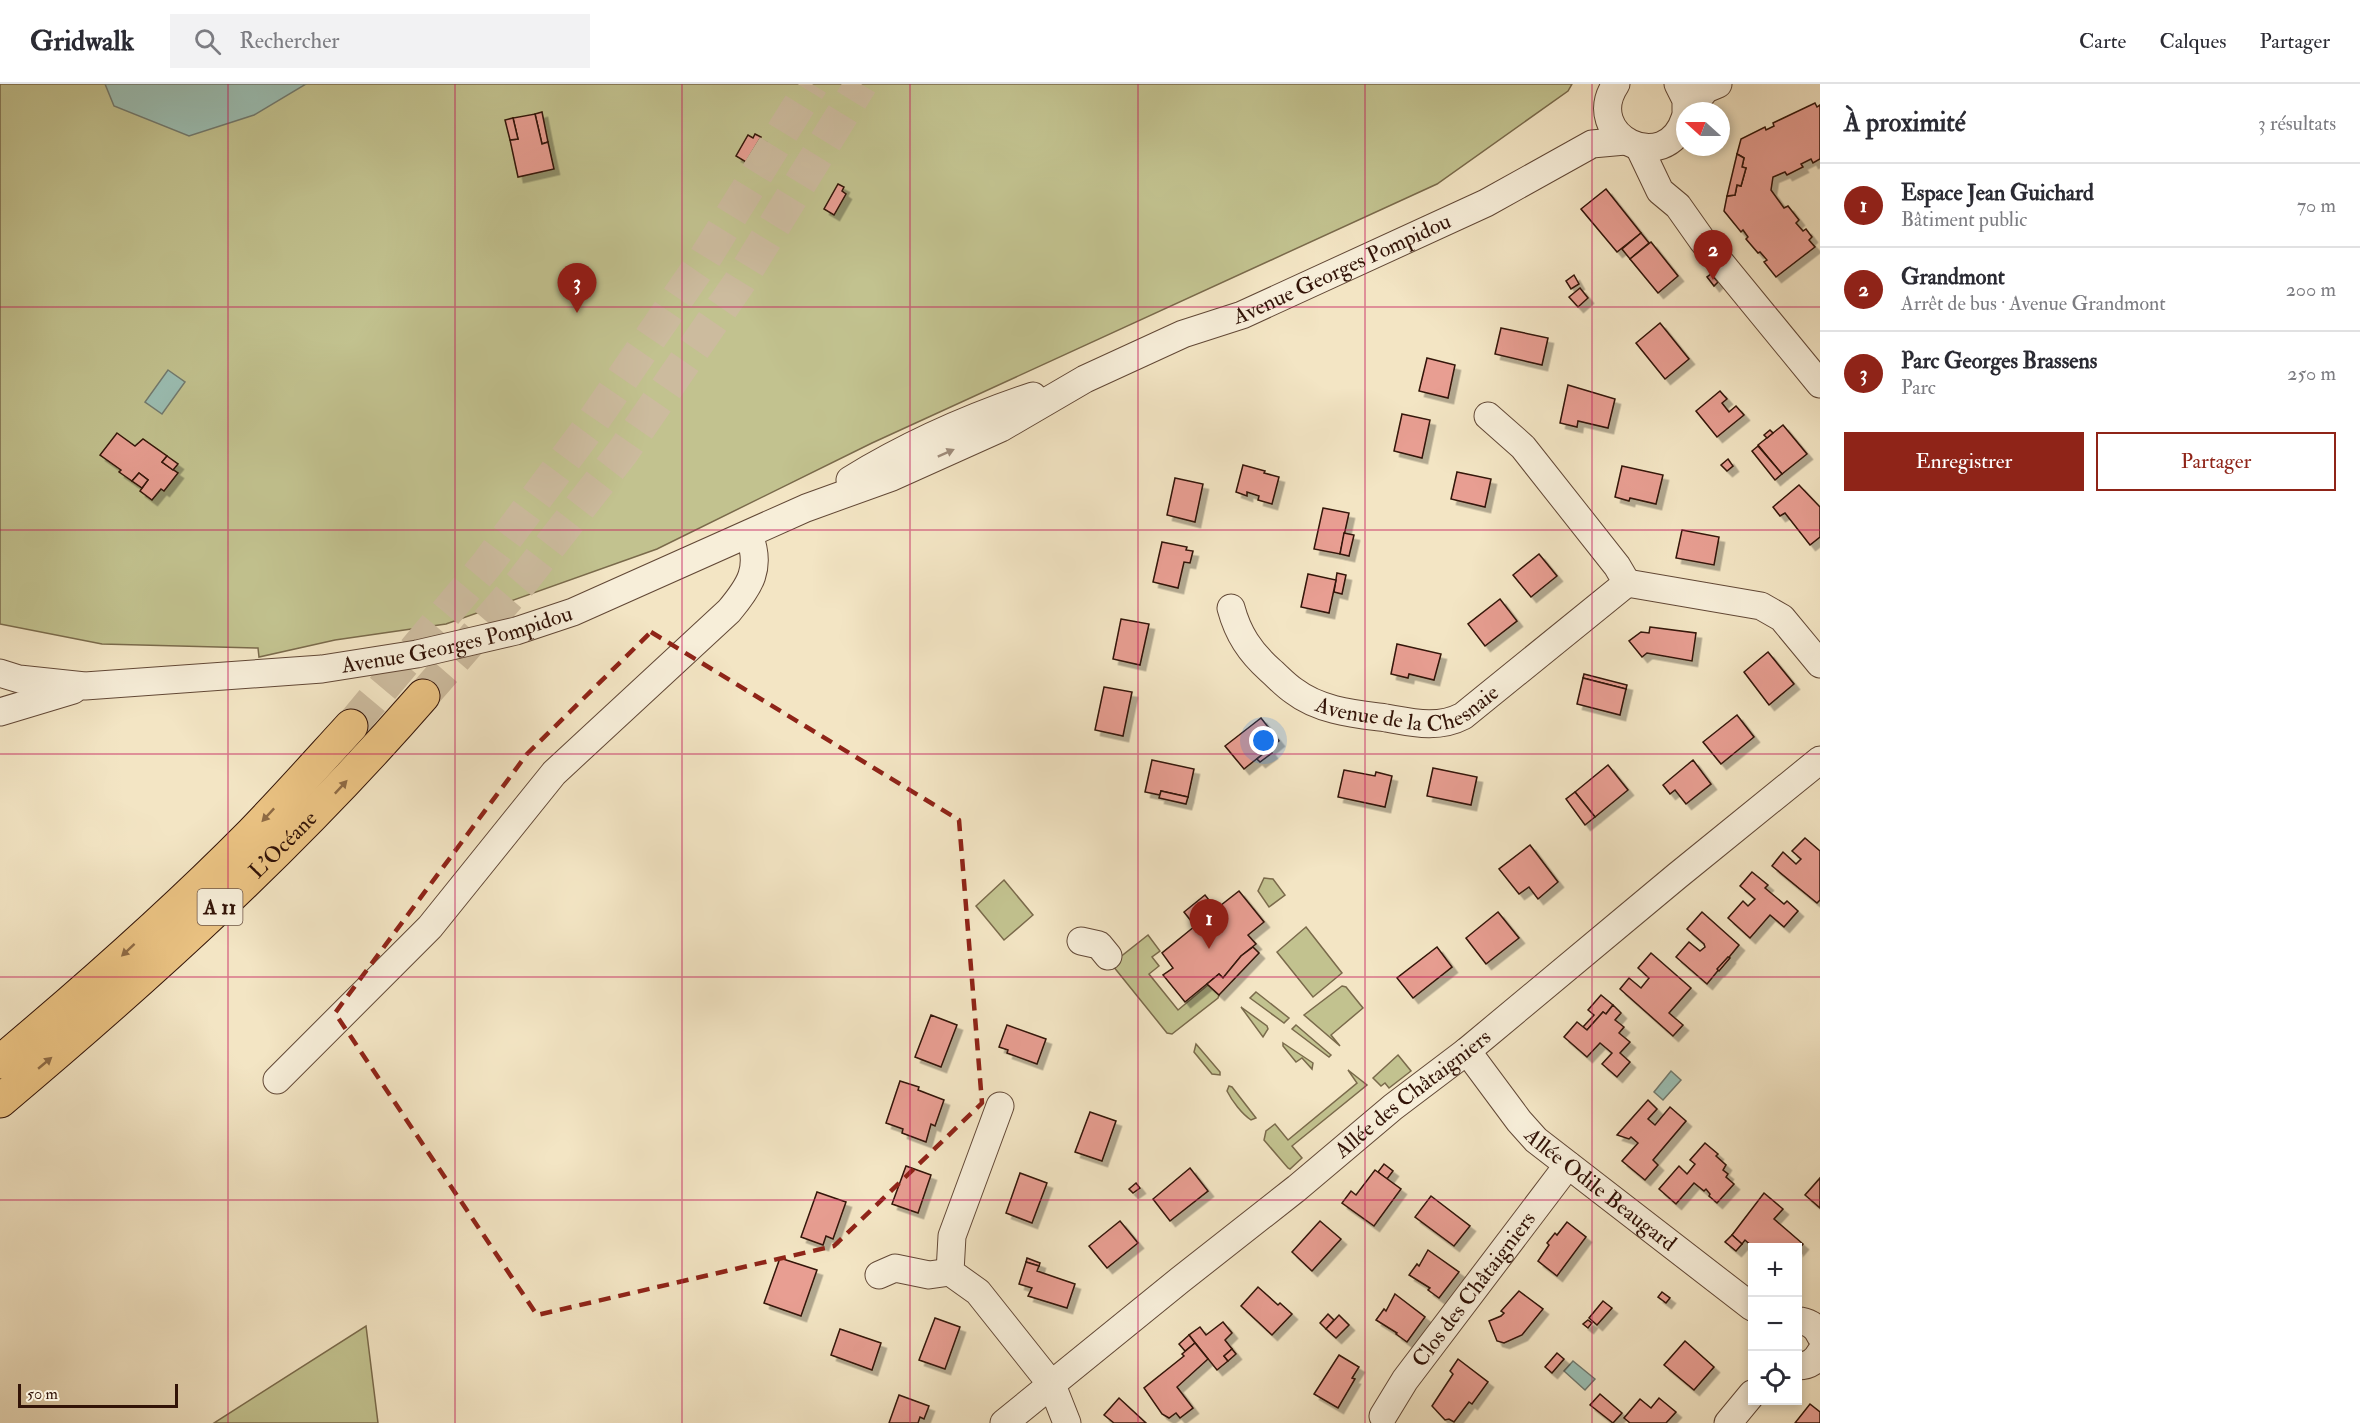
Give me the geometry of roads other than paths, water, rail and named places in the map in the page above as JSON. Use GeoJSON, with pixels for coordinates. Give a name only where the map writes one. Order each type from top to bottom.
{"type":"FeatureCollection","features":[{"type":"Feature","properties":{"kind":"highway","name":"L’Océane"},"geometry":{"type":"LineString","coordinates":[[0,1101],[124,995],[215,912],[339,789],[423,696]]}},
{"type":"Feature","properties":{"kind":"highway","name":"L’Océane"},"geometry":{"type":"LineString","coordinates":[[0,1062],[100,976],[189,894],[252,832],[351,726]]}},
{"type":"Feature","properties":{"kind":"street"},"geometry":{"type":"LineString","coordinates":[[1616,84],[1609,99],[1608,114],[1612,127],[1632,144],[1660,191],[1678,206],[1702,240],[1820,384]]}},
{"type":"Feature","properties":{"kind":"street"},"geometry":{"type":"LineString","coordinates":[[1678,84],[1685,102]]}},
{"type":"Feature","properties":{"kind":"street"},"geometry":{"type":"LineString","coordinates":[[1692,102],[1702,86]]}},
{"type":"Feature","properties":{"kind":"street"},"geometry":{"type":"LineString","coordinates":[[1592,144],[1608,114]]}},
{"type":"Feature","properties":{"kind":"street","name":"Avenue Georges Pompidou"},"geometry":{"type":"LineString","coordinates":[[0,673],[19,679],[86,686],[322,669],[417,654],[516,631],[573,612],[749,535],[806,508],[886,458],[994,409],[1085,379],[1183,334],[1242,315],[1475,208],[1592,144],[1632,144],[1653,147],[1676,130]]}},
{"type":"Feature","properties":{"kind":"street"},"geometry":{"type":"LineString","coordinates":[[1676,137],[1669,166],[1678,206]]}},
{"type":"Feature","properties":{"kind":"street"},"geometry":{"type":"LineString","coordinates":[[1488,416],[1523,447],[1617,566],[1627,584],[1761,606],[1782,618],[1820,664]]}},
{"type":"Feature","properties":{"kind":"street"},"geometry":{"type":"LineString","coordinates":[[277,1080],[430,927],[554,773],[729,611],[746,591],[753,575],[755,563],[749,535]]}},
{"type":"Feature","properties":{"kind":"street","name":"Avenue de la Chesnaie"},"geometry":{"type":"LineString","coordinates":[[1231,608],[1239,632],[1254,655],[1294,692],[1304,698],[1338,710],[1434,724],[1463,716],[1627,584]]}},
{"type":"Feature","properties":{"kind":"street","name":"Avenue Georges Pompidou"},"geometry":{"type":"LineString","coordinates":[[0,712],[86,686]]}},
{"type":"Feature","properties":{"kind":"street","name":"Allée des Châtaigniers"},"geometry":{"type":"LineString","coordinates":[[1004,1423],[1179,1280],[1298,1188],[1393,1107],[1467,1051],[1820,760]]}},
{"type":"Feature","properties":{"kind":"street"},"geometry":{"type":"LineString","coordinates":[[1081,941],[1099,945],[1108,956]]}},
{"type":"Feature","properties":{"kind":"street","name":"Allée Odile Beaugard"},"geometry":{"type":"LineString","coordinates":[[1467,1051],[1526,1130],[1748,1304]]}},
{"type":"Feature","properties":{"kind":"street"},"geometry":{"type":"LineString","coordinates":[[950,1272],[952,1236],[1000,1106]]}},
{"type":"Feature","properties":{"kind":"street","name":"Clos des Châtaigniers"},"geometry":{"type":"LineString","coordinates":[[1383,1416],[1405,1380],[1568,1165]]}},
{"type":"Feature","properties":{"kind":"street"},"geometry":{"type":"LineString","coordinates":[[879,1275],[895,1268],[928,1275],[950,1272],[978,1292],[1052,1385],[1067,1423]]}},
{"type":"Feature","properties":{"kind":"street"},"geometry":{"type":"LineString","coordinates":[[1728,1423],[1748,1399]]}},
{"type":"Feature","properties":{"kind":"water"},"geometry":{"type":"Polygon","coordinates":[[[105,84],[306,84],[254,115],[189,136],[114,106],[105,84]]]}},
{"type":"Feature","properties":{"kind":"water"},"geometry":{"type":"Polygon","coordinates":[[[168,370],[185,382],[162,414],[145,402],[168,370]]]}},
{"type":"Feature","properties":{"kind":"water"},"geometry":{"type":"Polygon","coordinates":[[[1671,1071],[1681,1080],[1663,1100],[1654,1092],[1671,1071]]]}},
{"type":"Feature","properties":{"kind":"water"},"geometry":{"type":"Polygon","coordinates":[[[1573,1361],[1595,1379],[1585,1390],[1564,1371],[1573,1361]]]}},
{"type":"Feature","properties":{"kind":"tunnel"},"geometry":{"type":"LineString","coordinates":[[351,726],[487,564],[587,430],[705,258],[812,84]]}},
{"type":"Feature","properties":{"kind":"tunnel"},"geometry":{"type":"LineString","coordinates":[[423,696],[521,583],[622,453],[739,283],[861,84]]}},
{"type":"Feature","properties":{"kind":"place","name":"Grandmont"},"geometry":{"type":"Point","coordinates":[1713,280]}},
{"type":"Feature","properties":{"kind":"place","name":"Parc Georges Brassens"},"geometry":{"type":"Point","coordinates":[577,313]}},
{"type":"Feature","properties":{"kind":"place","name":"Espace Jean Guichard"},"geometry":{"type":"Point","coordinates":[1209,949]}}]}
